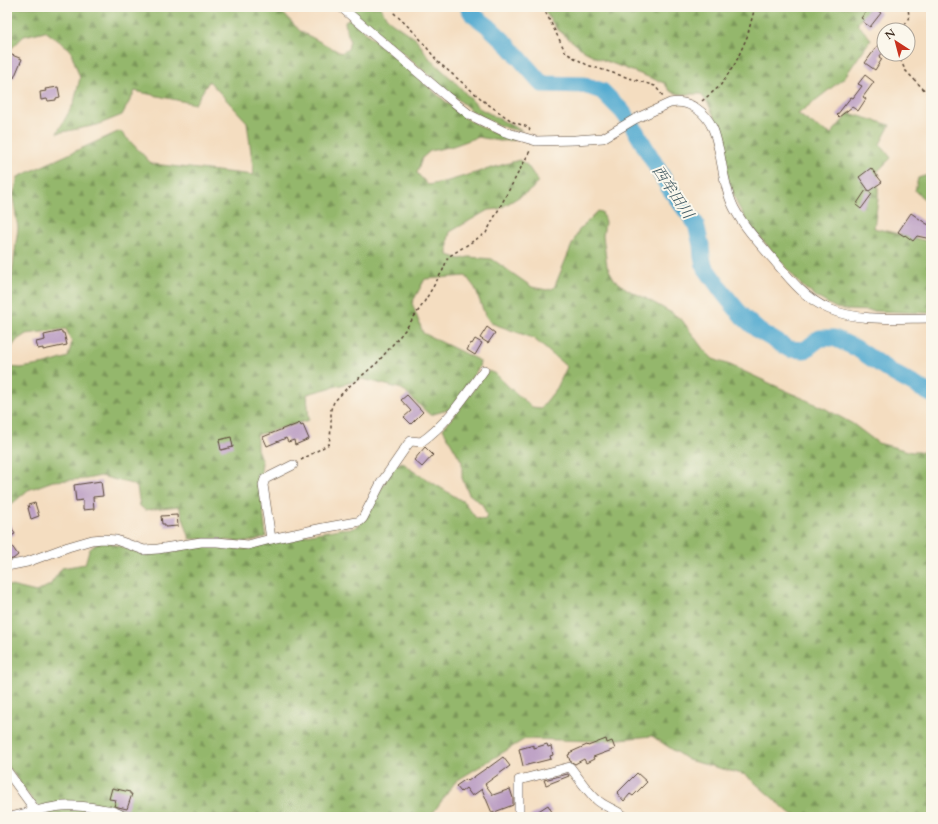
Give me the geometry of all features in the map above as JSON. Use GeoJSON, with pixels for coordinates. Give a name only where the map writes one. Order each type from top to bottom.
{"type":"FeatureCollection","features":[{"type":"Feature","properties":{"kind":"street"},"geometry":{"type":"LineString","coordinates":[[341,7],[470,115],[505,132],[536,140],[603,138],[634,119],[670,103],[682,103],[700,110],[707,118],[713,129],[727,191],[740,219],[754,239],[796,286],[811,300],[828,309],[848,316],[870,318],[931,318]]}},
{"type":"Feature","properties":{"kind":"street"},"geometry":{"type":"LineString","coordinates":[[7,566],[27,562],[68,547],[103,538],[116,540],[144,550],[201,542],[248,545],[360,521],[381,483],[408,444],[411,441],[421,442],[434,432],[456,409],[484,370]]}},
{"type":"Feature","properties":{"kind":"street"},"geometry":{"type":"LineString","coordinates":[[271,539],[263,485],[265,479],[292,465]]}},
{"type":"Feature","properties":{"kind":"street"},"geometry":{"type":"LineString","coordinates":[[519,817],[519,780],[570,767],[596,800],[619,812],[625,817]]}},
{"type":"Feature","properties":{"kind":"street"},"geometry":{"type":"LineString","coordinates":[[7,771],[36,811]]}},
{"type":"Feature","properties":{"kind":"street"},"geometry":{"type":"LineString","coordinates":[[11,817],[63,806],[106,810],[120,814],[124,817]]}},
{"type":"Feature","properties":{"kind":"path"},"geometry":{"type":"LineString","coordinates":[[292,465],[329,444],[331,409],[334,402],[346,389],[377,363],[405,330],[423,304],[443,270],[448,257],[486,233],[536,140],[528,127],[513,122],[485,102],[438,62],[417,35],[394,13],[392,7]]}},
{"type":"Feature","properties":{"kind":"path"},"geometry":{"type":"LineString","coordinates":[[543,7],[566,53],[586,65],[655,86],[670,103]]}},
{"type":"Feature","properties":{"kind":"path"},"geometry":{"type":"LineString","coordinates":[[694,107],[720,86],[735,64],[747,37],[755,7]]}},
{"type":"Feature","properties":{"kind":"path"},"geometry":{"type":"LineString","coordinates":[[907,22],[909,18],[908,7]]}},
{"type":"Feature","properties":{"kind":"path"},"geometry":{"type":"LineString","coordinates":[[902,62],[905,70],[931,97]]}},
{"type":"Feature","properties":{"kind":"green space"},"geometry":{"type":"Polygon","coordinates":[[[7,7],[277,7],[300,31],[341,53],[348,49],[350,40],[345,22],[350,19],[467,119],[491,132],[516,140],[500,141],[478,137],[453,146],[430,151],[422,158],[417,173],[428,185],[448,181],[519,160],[527,165],[538,181],[532,189],[499,209],[488,210],[450,232],[448,240],[448,255],[460,259],[469,257],[492,259],[532,287],[547,290],[554,288],[579,230],[598,211],[602,212],[605,222],[603,236],[607,266],[614,279],[628,290],[672,313],[682,320],[703,349],[713,359],[730,365],[826,409],[853,424],[878,443],[912,452],[931,452],[931,817],[805,817],[791,814],[746,775],[688,760],[652,736],[598,741],[525,739],[456,781],[430,817],[30,817],[41,812],[7,765],[7,585],[36,592],[50,585],[62,568],[85,564],[89,550],[103,541],[146,554],[200,546],[246,549],[278,540],[339,529],[354,528],[362,523],[394,466],[402,462],[413,471],[464,502],[476,518],[485,520],[487,515],[482,504],[469,494],[462,478],[462,462],[443,429],[488,371],[496,374],[532,407],[541,408],[557,388],[567,367],[533,338],[491,323],[485,315],[475,288],[466,276],[425,279],[412,303],[423,333],[480,361],[479,367],[451,409],[430,415],[402,389],[363,379],[307,394],[309,420],[257,435],[257,449],[262,462],[260,482],[266,537],[247,542],[190,539],[179,506],[145,510],[140,506],[137,487],[132,484],[101,476],[86,479],[53,481],[28,490],[7,508],[7,399],[12,384],[7,380],[7,367],[21,368],[46,364],[68,357],[72,342],[66,329],[26,334],[17,340],[11,348],[7,346],[7,294],[10,291],[18,228],[13,197],[18,177],[120,131],[152,164],[254,175],[247,122],[209,81],[195,104],[135,91],[122,115],[97,125],[57,133],[74,103],[80,78],[70,49],[45,31],[24,36],[7,53],[7,7]]]}},
{"type":"Feature","properties":{"kind":"green space"},"geometry":{"type":"Polygon","coordinates":[[[347,7],[380,7],[391,22],[416,39],[430,59],[456,83],[479,108],[522,131],[502,126],[472,111],[347,7]]]}},
{"type":"Feature","properties":{"kind":"green space"},"geometry":{"type":"Polygon","coordinates":[[[542,7],[871,7],[857,24],[871,39],[844,78],[798,114],[815,126],[831,134],[849,113],[890,125],[880,144],[891,158],[878,171],[878,199],[874,228],[931,242],[931,313],[847,310],[836,308],[818,298],[803,287],[747,222],[737,204],[728,179],[719,128],[709,105],[701,94],[679,94],[670,91],[664,83],[598,58],[584,51],[556,28],[542,7]]]}},
{"type":"Feature","properties":{"kind":"green space"},"geometry":{"type":"Polygon","coordinates":[[[931,174],[931,205],[915,191],[918,178],[931,174]]]}},
{"type":"Feature","properties":{"kind":"building"},"geometry":{"type":"Polygon","coordinates":[[[870,7],[880,7],[877,10],[881,13],[870,27],[863,22],[864,20],[861,18],[870,7]]]}},
{"type":"Feature","properties":{"kind":"building"},"geometry":{"type":"Polygon","coordinates":[[[876,48],[876,62],[880,62],[875,70],[865,63],[876,48]]]}},
{"type":"Feature","properties":{"kind":"building"},"geometry":{"type":"Polygon","coordinates":[[[7,53],[22,59],[14,78],[7,75],[7,53]]]}},
{"type":"Feature","properties":{"kind":"building"},"geometry":{"type":"Polygon","coordinates":[[[865,75],[874,82],[863,97],[866,99],[858,111],[852,107],[839,117],[837,115],[862,86],[858,84],[865,75]]]}},
{"type":"Feature","properties":{"kind":"building"},"geometry":{"type":"Polygon","coordinates":[[[58,87],[60,97],[56,98],[56,100],[41,100],[40,92],[46,91],[45,89],[58,87]]]}},
{"type":"Feature","properties":{"kind":"building"},"geometry":{"type":"Polygon","coordinates":[[[871,168],[882,182],[869,191],[859,177],[871,168]]]}},
{"type":"Feature","properties":{"kind":"building"},"geometry":{"type":"Polygon","coordinates":[[[866,190],[872,194],[861,209],[856,205],[866,190]]]}},
{"type":"Feature","properties":{"kind":"building"},"geometry":{"type":"Polygon","coordinates":[[[911,213],[927,224],[931,225],[931,239],[917,236],[913,241],[898,232],[911,213]]]}},
{"type":"Feature","properties":{"kind":"building"},"geometry":{"type":"Polygon","coordinates":[[[487,327],[495,333],[488,343],[480,338],[487,327]]]}},
{"type":"Feature","properties":{"kind":"building"},"geometry":{"type":"Polygon","coordinates":[[[62,331],[62,333],[64,333],[67,345],[43,350],[43,348],[38,349],[36,342],[45,340],[44,335],[62,331]]]}},
{"type":"Feature","properties":{"kind":"building"},"geometry":{"type":"Polygon","coordinates":[[[475,339],[482,343],[475,355],[467,350],[475,339]]]}},
{"type":"Feature","properties":{"kind":"building"},"geometry":{"type":"Polygon","coordinates":[[[407,395],[423,412],[411,424],[404,417],[411,411],[401,400],[407,395]]]}},
{"type":"Feature","properties":{"kind":"building"},"geometry":{"type":"Polygon","coordinates":[[[300,423],[301,426],[303,425],[309,439],[295,445],[294,440],[288,442],[286,438],[267,446],[263,437],[300,423]]]}},
{"type":"Feature","properties":{"kind":"building"},"geometry":{"type":"Polygon","coordinates":[[[231,437],[233,447],[221,450],[219,440],[231,437]]]}},
{"type":"Feature","properties":{"kind":"building"},"geometry":{"type":"Polygon","coordinates":[[[425,447],[433,455],[422,467],[414,460],[425,447]]]}},
{"type":"Feature","properties":{"kind":"building"},"geometry":{"type":"Polygon","coordinates":[[[101,481],[103,496],[93,497],[94,509],[83,510],[83,500],[76,501],[74,485],[101,481]]]}},
{"type":"Feature","properties":{"kind":"building"},"geometry":{"type":"Polygon","coordinates":[[[35,503],[39,516],[31,519],[28,505],[35,503]]]}},
{"type":"Feature","properties":{"kind":"building"},"geometry":{"type":"Polygon","coordinates":[[[177,515],[178,526],[165,527],[165,524],[162,524],[161,516],[177,515]]]}},
{"type":"Feature","properties":{"kind":"building"},"geometry":{"type":"Polygon","coordinates":[[[7,519],[15,534],[7,538],[7,519]]]}},
{"type":"Feature","properties":{"kind":"building"},"geometry":{"type":"Polygon","coordinates":[[[7,539],[18,555],[13,559],[7,560],[7,539]]]}},
{"type":"Feature","properties":{"kind":"building"},"geometry":{"type":"Polygon","coordinates":[[[606,739],[607,743],[612,741],[615,749],[593,757],[594,759],[586,763],[584,759],[575,764],[570,761],[568,755],[570,754],[569,753],[606,739]]]}},
{"type":"Feature","properties":{"kind":"building"},"geometry":{"type":"Polygon","coordinates":[[[547,744],[548,747],[551,746],[553,755],[550,756],[551,759],[523,766],[519,749],[534,745],[534,748],[547,744]]]}},
{"type":"Feature","properties":{"kind":"building"},"geometry":{"type":"Polygon","coordinates":[[[503,757],[510,766],[485,784],[493,795],[510,789],[513,798],[513,805],[492,813],[482,789],[472,796],[466,788],[461,792],[456,786],[466,779],[468,781],[503,757]]]}},
{"type":"Feature","properties":{"kind":"building"},"geometry":{"type":"Polygon","coordinates":[[[637,773],[647,782],[633,796],[630,794],[624,801],[617,793],[637,773]]]}},
{"type":"Feature","properties":{"kind":"building"},"geometry":{"type":"Polygon","coordinates":[[[568,774],[569,776],[546,785],[544,780],[568,774]]]}},
{"type":"Feature","properties":{"kind":"building"},"geometry":{"type":"Polygon","coordinates":[[[112,788],[130,792],[130,794],[132,794],[127,809],[114,806],[116,800],[109,799],[112,788]]]}},
{"type":"Feature","properties":{"kind":"building"},"geometry":{"type":"Polygon","coordinates":[[[548,805],[552,812],[548,814],[550,817],[529,817],[548,805]]]}},
{"type":"Feature","properties":{"kind":"waterway","name":"西牟田川"},"geometry":{"type":"LineString","coordinates":[[468,7],[473,15],[488,26],[508,45],[542,84],[584,85],[602,91],[622,111],[631,123],[669,188],[696,224],[704,266],[743,317],[759,331],[789,349],[805,350],[820,338],[834,338],[856,348],[893,373],[931,394]]}}]}
